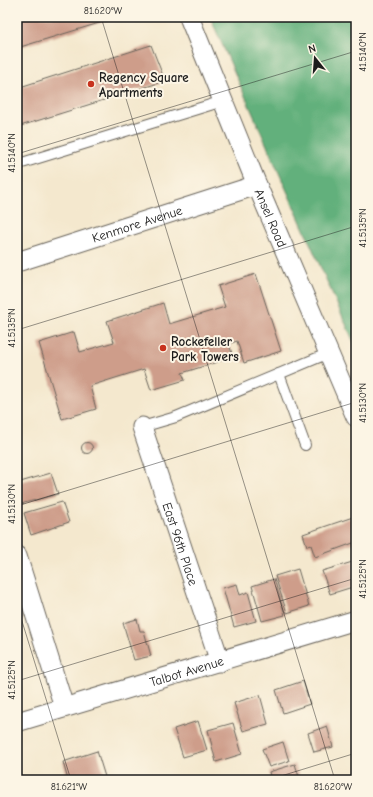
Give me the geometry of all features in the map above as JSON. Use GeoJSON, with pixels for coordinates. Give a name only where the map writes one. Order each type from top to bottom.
{"type":"FeatureCollection","features":[{"type":"Feature","properties":{"kind":"street","name":"Ansel Road"},"geometry":{"type":"LineString","coordinates":[[190,17],[257,185],[356,417]]}},
{"type":"Feature","properties":{"kind":"street","name":"Kenmore Avenue"},"geometry":{"type":"LineString","coordinates":[[17,262],[257,185]]}},
{"type":"Feature","properties":{"kind":"street","name":"East 96th Place"},"geometry":{"type":"LineString","coordinates":[[142,427],[220,662]]}},
{"type":"Feature","properties":{"kind":"street"},"geometry":{"type":"LineString","coordinates":[[17,556],[64,707]]}},
{"type":"Feature","properties":{"kind":"street","name":"Talbot Avenue"},"geometry":{"type":"LineString","coordinates":[[17,722],[356,620]]}},
{"type":"Feature","properties":{"kind":"lane"},"geometry":{"type":"LineString","coordinates":[[22,163],[223,101]]}},
{"type":"Feature","properties":{"kind":"lane"},"geometry":{"type":"LineString","coordinates":[[142,427],[176,417],[329,353]]}},
{"type":"Feature","properties":{"kind":"lane"},"geometry":{"type":"LineString","coordinates":[[279,374],[305,445]]}},
{"type":"Feature","properties":{"kind":"green space"},"geometry":{"type":"Polygon","coordinates":[[[210,17],[356,17],[356,347],[210,17]]]}},
{"type":"Feature","properties":{"kind":"building"},"geometry":{"type":"Polygon","coordinates":[[[17,17],[119,17],[17,48],[17,17]]]}},
{"type":"Feature","properties":{"kind":"building","name":"Regency Square Apartments"},"geometry":{"type":"Polygon","coordinates":[[[151,45],[165,81],[17,127],[17,88],[151,45]]]}},
{"type":"Feature","properties":{"kind":"building","name":"Rockefeller Park Towers"},"geometry":{"type":"Polygon","coordinates":[[[256,274],[281,351],[244,363],[237,341],[229,344],[233,357],[182,373],[185,380],[151,390],[144,369],[90,386],[96,409],[62,419],[39,343],[74,332],[80,352],[114,342],[107,321],[163,303],[169,324],[225,307],[218,286],[256,274]]]}},
{"type":"Feature","properties":{"kind":"building"},"geometry":{"type":"Polygon","coordinates":[[[87,442],[91,444],[93,448],[91,452],[87,454],[83,452],[81,448],[83,444],[87,442]]]}},
{"type":"Feature","properties":{"kind":"building"},"geometry":{"type":"Polygon","coordinates":[[[51,473],[58,494],[21,504],[17,483],[51,473]]]}},
{"type":"Feature","properties":{"kind":"building"},"geometry":{"type":"Polygon","coordinates":[[[62,502],[69,522],[31,535],[24,513],[62,502]]]}},
{"type":"Feature","properties":{"kind":"building"},"geometry":{"type":"Polygon","coordinates":[[[353,517],[356,524],[356,542],[315,557],[311,545],[307,546],[303,534],[353,517]]]}},
{"type":"Feature","properties":{"kind":"building"},"geometry":{"type":"Polygon","coordinates":[[[356,561],[356,586],[330,594],[322,571],[356,561]]]}},
{"type":"Feature","properties":{"kind":"building"},"geometry":{"type":"Polygon","coordinates":[[[298,569],[309,606],[287,613],[275,576],[298,569]]]}},
{"type":"Feature","properties":{"kind":"building"},"geometry":{"type":"Polygon","coordinates":[[[274,579],[285,615],[262,621],[252,586],[274,579]]]}},
{"type":"Feature","properties":{"kind":"building"},"geometry":{"type":"Polygon","coordinates":[[[237,584],[240,595],[248,592],[256,621],[234,627],[223,588],[237,584]]]}},
{"type":"Feature","properties":{"kind":"building"},"geometry":{"type":"Polygon","coordinates":[[[137,619],[140,631],[144,631],[151,656],[134,660],[123,623],[137,619]]]}},
{"type":"Feature","properties":{"kind":"building"},"geometry":{"type":"Polygon","coordinates":[[[303,681],[310,704],[283,713],[276,690],[303,681]]]}},
{"type":"Feature","properties":{"kind":"building"},"geometry":{"type":"Polygon","coordinates":[[[260,695],[268,724],[243,731],[234,703],[260,695]]]}},
{"type":"Feature","properties":{"kind":"building"},"geometry":{"type":"Polygon","coordinates":[[[198,721],[207,750],[183,757],[174,729],[198,721]]]}},
{"type":"Feature","properties":{"kind":"building"},"geometry":{"type":"Polygon","coordinates":[[[233,723],[242,754],[216,762],[208,730],[233,723]]]}},
{"type":"Feature","properties":{"kind":"building"},"geometry":{"type":"Polygon","coordinates":[[[327,726],[333,747],[314,752],[308,733],[327,726]]]}},
{"type":"Feature","properties":{"kind":"building"},"geometry":{"type":"Polygon","coordinates":[[[283,742],[289,761],[269,767],[262,749],[283,742]]]}},
{"type":"Feature","properties":{"kind":"building"},"geometry":{"type":"Polygon","coordinates":[[[97,751],[106,780],[68,780],[63,762],[97,751]]]}},
{"type":"Feature","properties":{"kind":"building"},"geometry":{"type":"Polygon","coordinates":[[[295,764],[300,780],[271,780],[269,772],[295,764]]]}},
{"type":"Feature","properties":{"kind":"place","name":"Regency Square Apartments"},"geometry":{"type":"Point","coordinates":[91,84]}},
{"type":"Feature","properties":{"kind":"place","name":"Rockefeller Park Towers"},"geometry":{"type":"Point","coordinates":[163,348]}}]}
